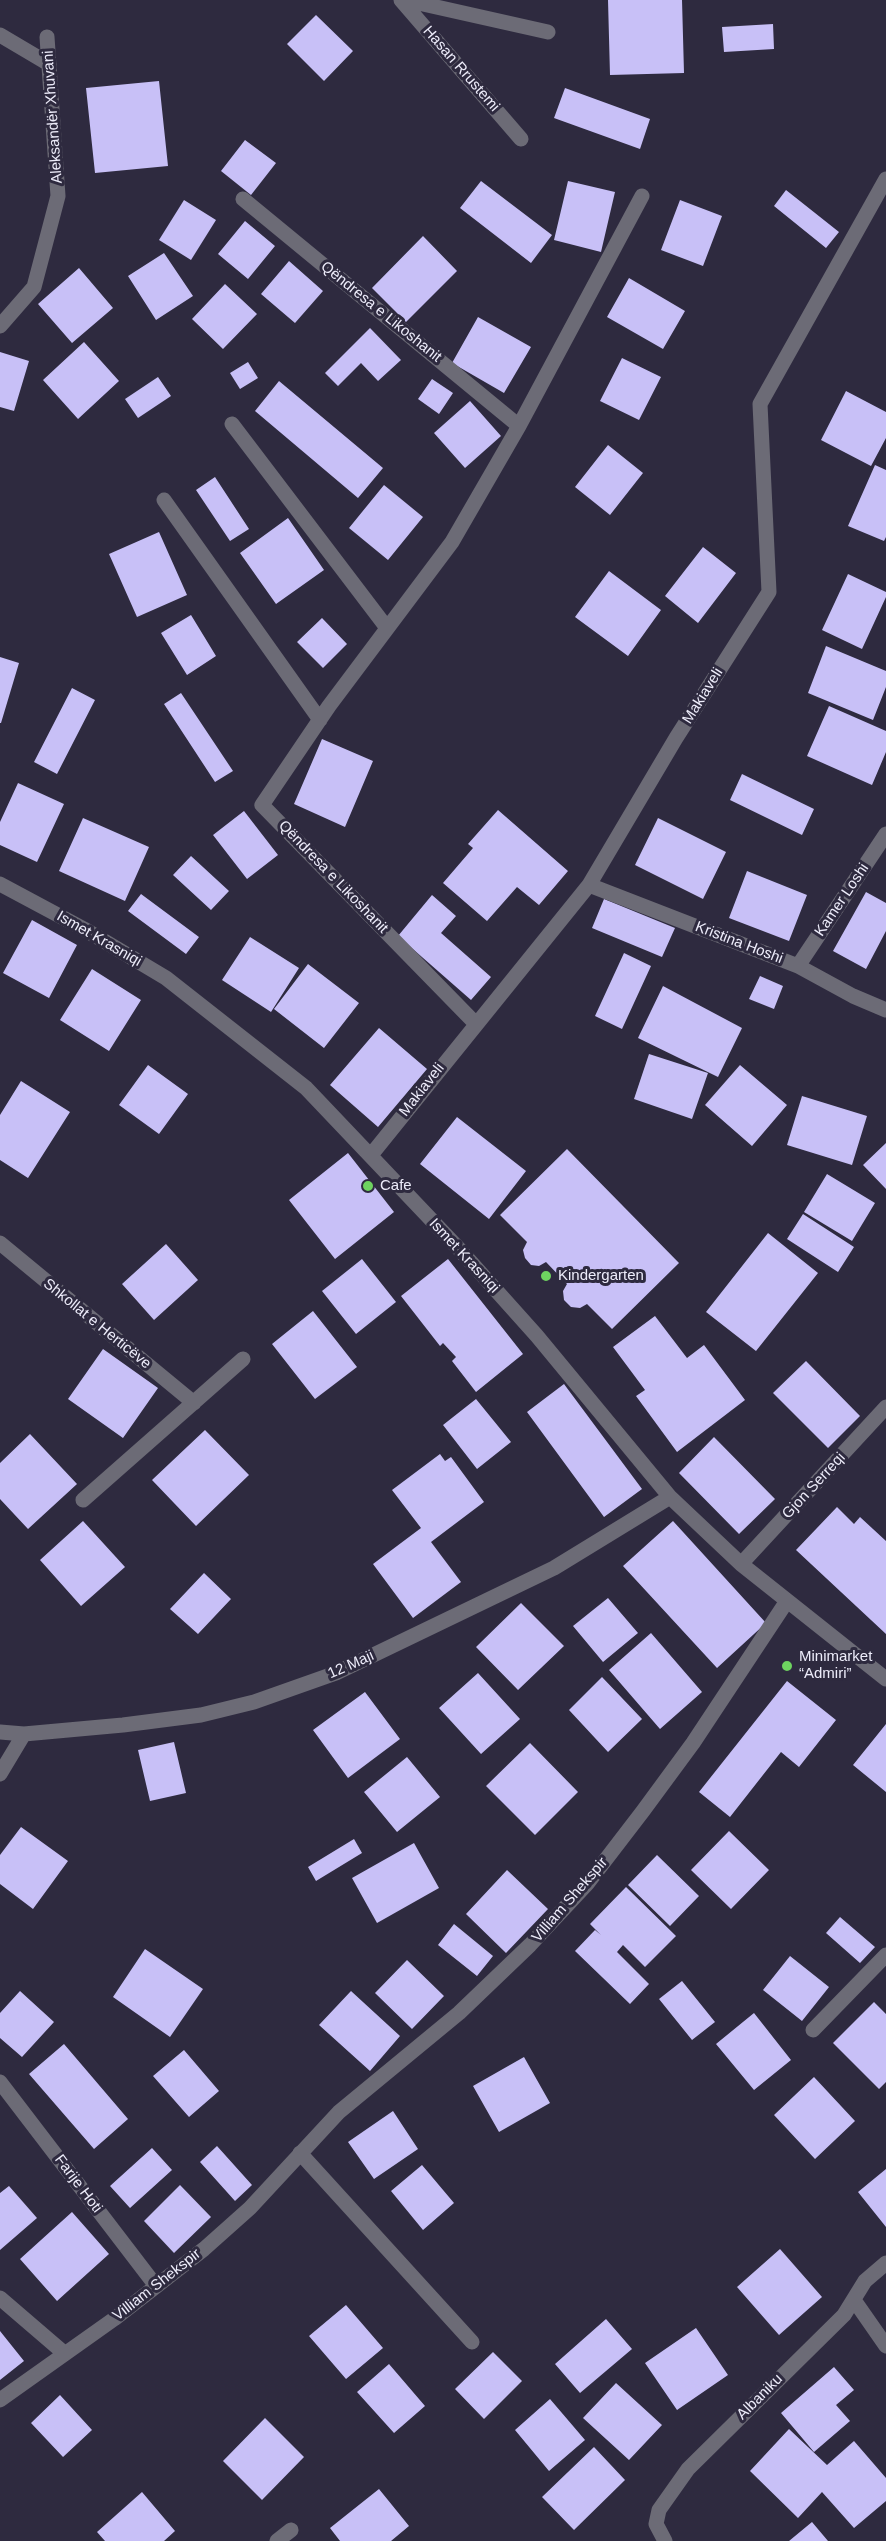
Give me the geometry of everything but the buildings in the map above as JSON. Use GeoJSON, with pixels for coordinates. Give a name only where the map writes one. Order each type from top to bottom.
{"type":"FeatureCollection","features":[{"type":"Feature","properties":{"kind":"street","name":"Hasan Rrustemi"},"geometry":{"type":"LineString","coordinates":[[403,0],[548,32]]}},
{"type":"Feature","properties":{"kind":"street","name":"Hasan Rrustemi"},"geometry":{"type":"LineString","coordinates":[[403,0],[521,139]]}},
{"type":"Feature","properties":{"kind":"street"},"geometry":{"type":"LineString","coordinates":[[0,35],[49,64]]}},
{"type":"Feature","properties":{"kind":"street","name":"Aleksandër Xhuvani"},"geometry":{"type":"LineString","coordinates":[[0,326],[34,287],[58,196],[47,37]]}},
{"type":"Feature","properties":{"kind":"street","name":"Makiaveli"},"geometry":{"type":"LineString","coordinates":[[370,1155],[589,885],[676,738],[769,592],[760,404],[886,179]]}},
{"type":"Feature","properties":{"kind":"street","name":"Qëndresa e Likoshanit"},"geometry":{"type":"LineString","coordinates":[[475,1023],[262,805],[320,720],[452,542],[519,426],[642,196]]}},
{"type":"Feature","properties":{"kind":"street","name":"Qëndresa e Likoshanit"},"geometry":{"type":"LineString","coordinates":[[243,199],[519,426]]}},
{"type":"Feature","properties":{"kind":"street"},"geometry":{"type":"LineString","coordinates":[[232,424],[387,628]]}},
{"type":"Feature","properties":{"kind":"street"},"geometry":{"type":"LineString","coordinates":[[164,500],[320,720]]}},
{"type":"Feature","properties":{"kind":"street","name":"Kamer Loshi"},"geometry":{"type":"LineString","coordinates":[[798,966],[886,834]]}},
{"type":"Feature","properties":{"kind":"street","name":"Ismet Krasniqi"},"geometry":{"type":"LineString","coordinates":[[0,884],[84,929],[166,978],[306,1088],[537,1336],[670,1497],[741,1564],[886,1679]]}},
{"type":"Feature","properties":{"kind":"street","name":"Kristina Hoshi"},"geometry":{"type":"LineString","coordinates":[[589,885],[798,966],[853,996],[886,1010]]}},
{"type":"Feature","properties":{"kind":"street","name":"Shkollat e Herticëve"},"geometry":{"type":"LineString","coordinates":[[0,1243],[194,1403]]}},
{"type":"Feature","properties":{"kind":"street"},"geometry":{"type":"LineString","coordinates":[[83,1500],[243,1359]]}},
{"type":"Feature","properties":{"kind":"street","name":"Gjon Serreqi"},"geometry":{"type":"LineString","coordinates":[[741,1564],[886,1407]]}},
{"type":"Feature","properties":{"kind":"street","name":"12 Maji"},"geometry":{"type":"LineString","coordinates":[[0,1732],[24,1734],[201,1715],[254,1702],[336,1673],[554,1568],[670,1497]]}},
{"type":"Feature","properties":{"kind":"street","name":"Villiam Shekspir"},"geometry":{"type":"LineString","coordinates":[[0,2400],[114,2319],[204,2249],[249,2208],[339,2112],[459,2013],[530,1945],[587,1884],[693,1743],[787,1600]]}},
{"type":"Feature","properties":{"kind":"street"},"geometry":{"type":"LineString","coordinates":[[0,1774],[24,1734]]}},
{"type":"Feature","properties":{"kind":"street"},"geometry":{"type":"LineString","coordinates":[[813,2030],[886,1955]]}},
{"type":"Feature","properties":{"kind":"street","name":"Farije Hoti"},"geometry":{"type":"LineString","coordinates":[[0,2082],[156,2286]]}},
{"type":"Feature","properties":{"kind":"street"},"geometry":{"type":"LineString","coordinates":[[300,2153],[472,2342]]}},
{"type":"Feature","properties":{"kind":"street","name":"Albaniku"},"geometry":{"type":"LineString","coordinates":[[665,2541],[656,2524],[659,2510],[688,2469],[844,2315],[865,2282],[886,2263]]}},
{"type":"Feature","properties":{"kind":"street"},"geometry":{"type":"LineString","coordinates":[[0,2298],[64,2353]]}},
{"type":"Feature","properties":{"kind":"street"},"geometry":{"type":"LineString","coordinates":[[854,2300],[886,2346]]}},
{"type":"Feature","properties":{"kind":"street"},"geometry":{"type":"LineString","coordinates":[[277,2541],[291,2530]]}},
{"type":"Feature","properties":{"kind":"place","name":"Cafe"},"geometry":{"type":"Point","coordinates":[368,1186]}},
{"type":"Feature","properties":{"kind":"place","name":"Kindergarten"},"geometry":{"type":"Point","coordinates":[546,1276]}},
{"type":"Feature","properties":{"kind":"place","name":"Minimarket “Admiri”"},"geometry":{"type":"Point","coordinates":[787,1666]}}]}
